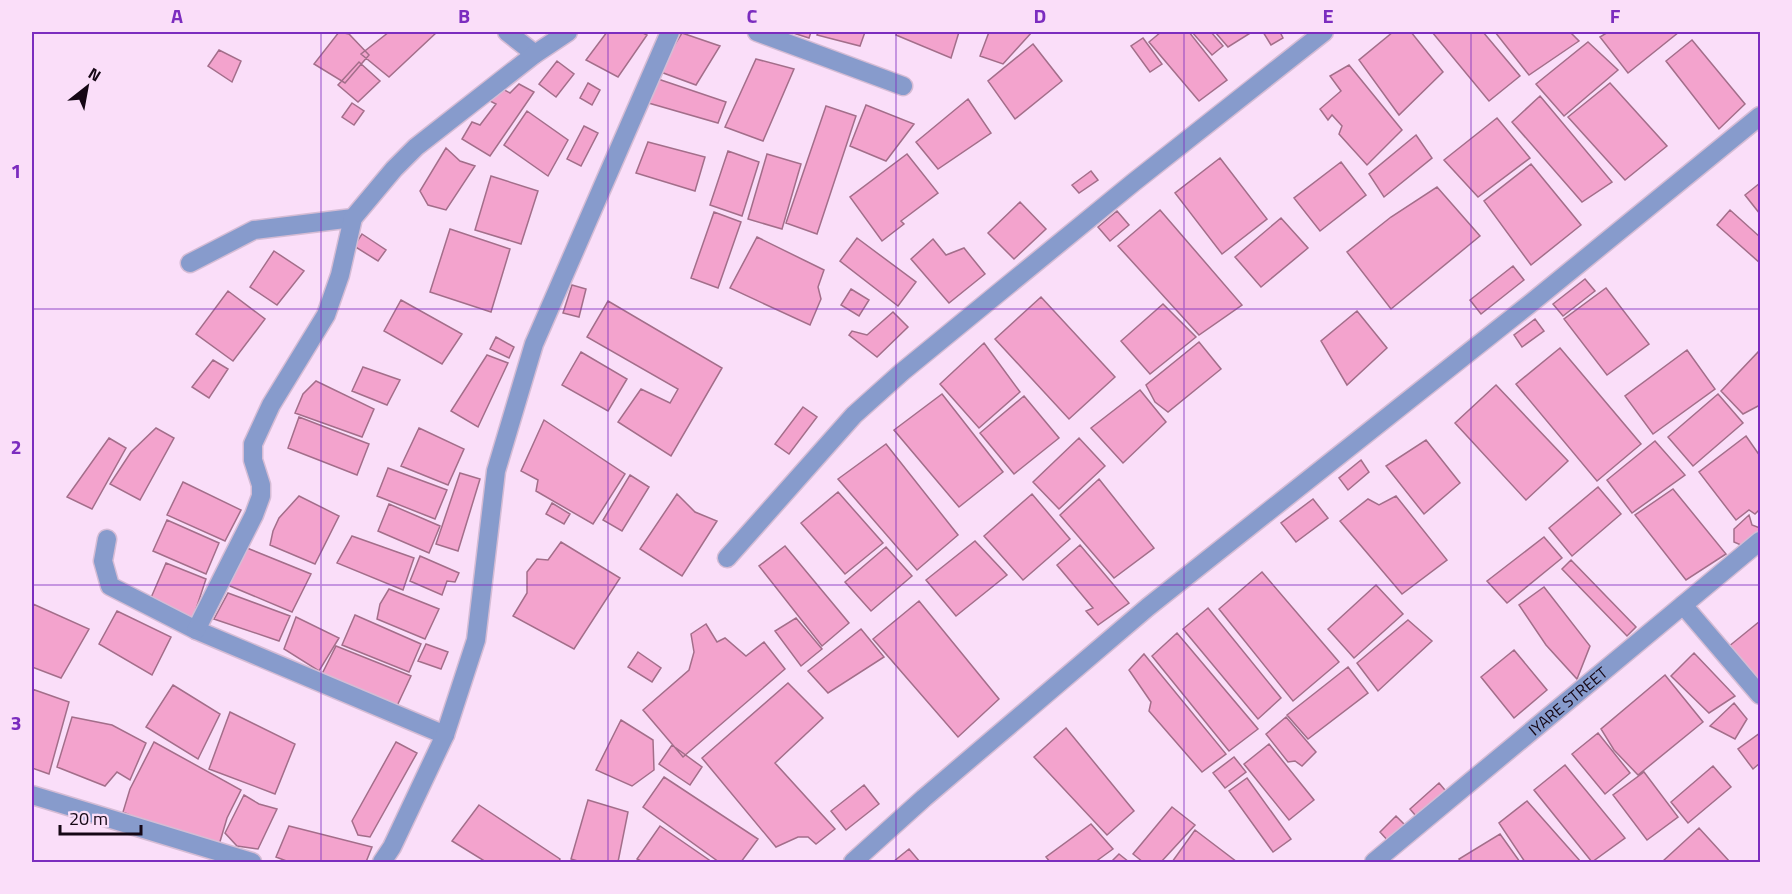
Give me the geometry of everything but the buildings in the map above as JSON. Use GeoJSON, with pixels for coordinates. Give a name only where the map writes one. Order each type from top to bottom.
{"type":"FeatureCollection","features":[{"type":"Feature","properties":{"kind":"street"},"geometry":{"type":"LineString","coordinates":[[507,32],[535,54]]}},
{"type":"Feature","properties":{"kind":"street"},"geometry":{"type":"LineString","coordinates":[[196,630],[254,516],[261,496],[261,485],[253,460],[253,444],[271,405],[326,315],[340,275],[353,218],[394,169],[416,147],[535,54],[568,32]]}},
{"type":"Feature","properties":{"kind":"street"},"geometry":{"type":"LineString","coordinates":[[382,862],[392,847],[445,735],[476,640],[496,471],[534,344],[670,32]]}},
{"type":"Feature","properties":{"kind":"street"},"geometry":{"type":"LineString","coordinates":[[757,32],[903,86]]}},
{"type":"Feature","properties":{"kind":"street"},"geometry":{"type":"LineString","coordinates":[[727,558],[834,437],[902,372],[1134,182],[1324,32]]}},
{"type":"Feature","properties":{"kind":"street"},"geometry":{"type":"LineString","coordinates":[[853,862],[924,798],[1148,607],[1531,303],[1761,116]]}},
{"type":"Feature","properties":{"kind":"street"},"geometry":{"type":"LineString","coordinates":[[190,263],[254,230],[353,218]]}},
{"type":"Feature","properties":{"kind":"street"},"geometry":{"type":"LineString","coordinates":[[107,539],[103,561],[110,586],[196,630],[445,735]]}},
{"type":"Feature","properties":{"kind":"street","name":"IYARE STREET"},"geometry":{"type":"LineString","coordinates":[[1374,862],[1761,541]]}},
{"type":"Feature","properties":{"kind":"street"},"geometry":{"type":"LineString","coordinates":[[1683,605],[1761,695]]}},
{"type":"Feature","properties":{"kind":"street"},"geometry":{"type":"LineString","coordinates":[[32,795],[252,862]]}}]}
